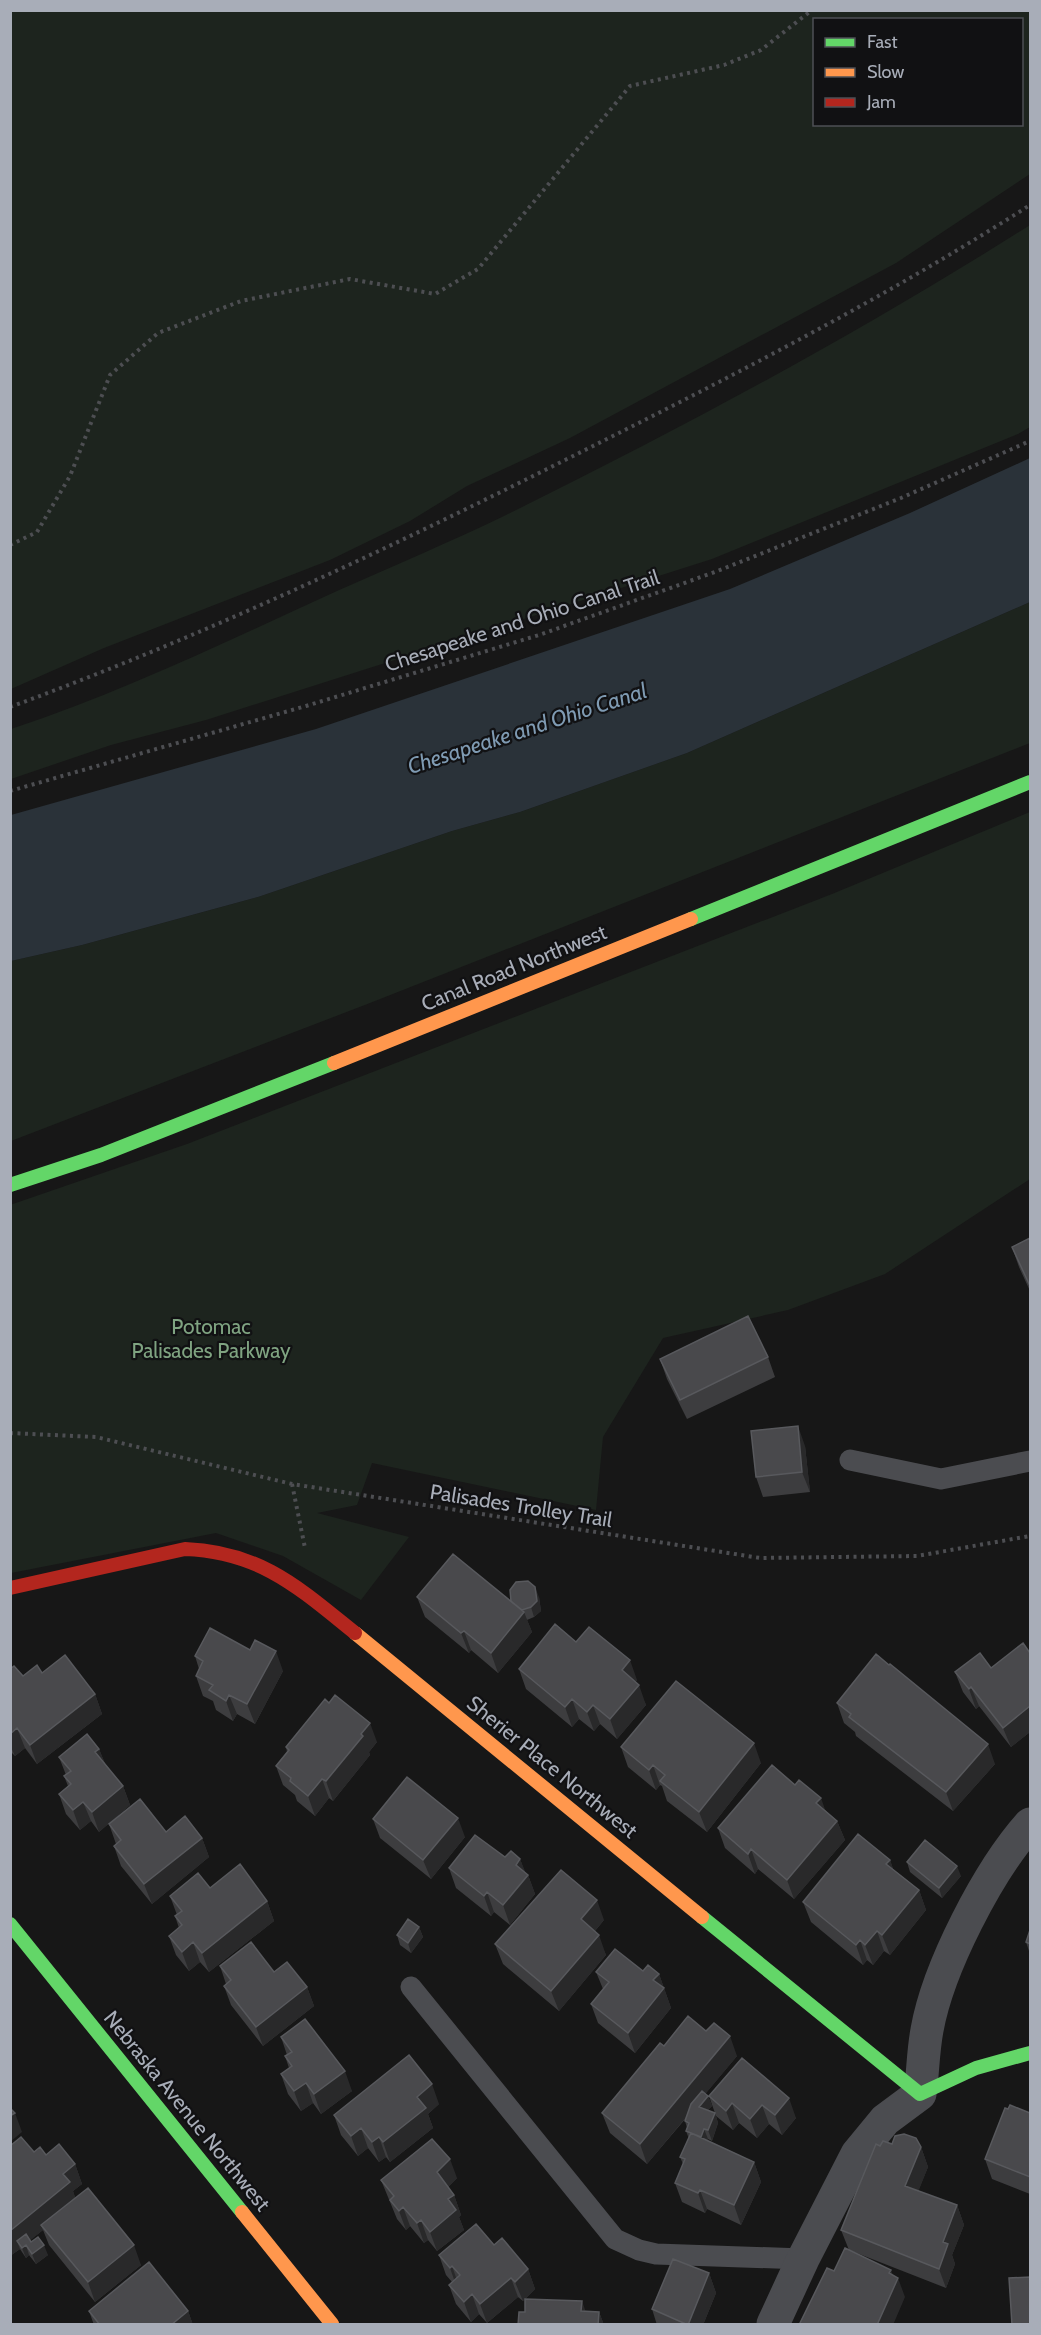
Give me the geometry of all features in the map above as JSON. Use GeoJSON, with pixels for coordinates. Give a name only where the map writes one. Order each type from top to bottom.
{"type":"FeatureCollection","features":[{"type":"Feature","properties":{"kind":"main road","name":"Canal Road Northwest"},"geometry":{"type":"LineString","coordinates":[[10,1185],[101,1155],[272,1088],[1030,782]]}},
{"type":"Feature","properties":{"kind":"main road","name":"Sherier Place Northwest"},"geometry":{"type":"LineString","coordinates":[[10,1588],[172,1551],[209,1549],[232,1553],[259,1564],[316,1602],[921,2094]]}},
{"type":"Feature","properties":{"kind":"main road","name":"Nebraska Avenue Northwest"},"geometry":{"type":"LineString","coordinates":[[10,1924],[332,2325]]}},
{"type":"Feature","properties":{"kind":"main road"},"geometry":{"type":"LineString","coordinates":[[921,2094],[976,2068],[1030,2053]]}},
{"type":"Feature","properties":{"kind":"street"},"geometry":{"type":"LineString","coordinates":[[772,2325],[857,2154],[885,2120],[921,2094],[927,2030],[935,1996],[952,1954],[980,1898],[1003,1859],[1030,1824]]}},
{"type":"Feature","properties":{"kind":"lane"},"geometry":{"type":"LineString","coordinates":[[850,1460],[941,1479],[1030,1461]]}},
{"type":"Feature","properties":{"kind":"lane"},"geometry":{"type":"LineString","coordinates":[[411,1987],[615,2239],[639,2250],[656,2254],[803,2259]]}},
{"type":"Feature","properties":{"kind":"path"},"geometry":{"type":"LineString","coordinates":[[10,545],[37,532],[70,476],[110,375],[158,333],[241,301],[350,279],[435,294],[478,269],[630,87],[724,65],[761,50],[812,10]]}},
{"type":"Feature","properties":{"kind":"path"},"geometry":{"type":"LineString","coordinates":[[10,707],[259,607],[423,531],[850,313],[1030,205]]}},
{"type":"Feature","properties":{"kind":"path","name":"Chesapeake and Ohio Canal Trail"},"geometry":{"type":"LineString","coordinates":[[10,791],[306,706],[539,635],[715,572],[901,498],[1030,441]]}},
{"type":"Feature","properties":{"kind":"path","name":"Palisades Trolley Trail"},"geometry":{"type":"LineString","coordinates":[[10,1433],[96,1437],[292,1484],[760,1558],[916,1556],[1030,1536]]}},
{"type":"Feature","properties":{"kind":"path"},"geometry":{"type":"LineString","coordinates":[[292,1484],[316,1602]]}},
{"type":"Feature","properties":{"kind":"green space"},"geometry":{"type":"Polygon","coordinates":[[[11,10],[1030,11],[1030,174],[896,263],[570,438],[467,486],[410,521],[330,560],[104,648],[11,689],[11,10]]]}},
{"type":"Feature","properties":{"kind":"green space"},"geometry":{"type":"Polygon","coordinates":[[[1030,225],[1030,427],[1018,434],[712,559],[206,720],[111,745],[11,779],[11,729],[94,699],[176,664],[504,516],[772,377],[903,303],[1030,225]]]}},
{"type":"Feature","properties":{"kind":"green space"},"geometry":{"type":"Polygon","coordinates":[[[1030,602],[1030,743],[370,1003],[11,1141],[11,961],[82,945],[258,897],[452,831],[520,812],[687,753],[1030,602]]]}},
{"type":"Feature","properties":{"kind":"green space","name":"Potomac Palisades Parkway"},"geometry":{"type":"Polygon","coordinates":[[[1030,812],[1030,1179],[885,1274],[788,1310],[663,1338],[603,1437],[596,1510],[372,1463],[357,1505],[317,1513],[409,1537],[361,1600],[283,1556],[216,1533],[11,1573],[10,1205],[187,1144],[832,894],[1030,812]]]}},
{"type":"Feature","properties":{"kind":"water","name":"Chesapeake and Ohio Canal"},"geometry":{"type":"Polygon","coordinates":[[[1030,458],[1030,602],[687,753],[520,812],[452,831],[258,897],[82,945],[11,961],[11,815],[316,729],[730,589],[910,513],[1030,458]]]}},
{"type":"Feature","properties":{"kind":"building"},"geometry":{"type":"Polygon","coordinates":[[[1030,1238],[1030,1286],[1012,1247],[1030,1238]]]}},
{"type":"Feature","properties":{"kind":"building"},"geometry":{"type":"Polygon","coordinates":[[[748,1316],[768,1357],[680,1400],[660,1359],[748,1316]]]}},
{"type":"Feature","properties":{"kind":"building"},"geometry":{"type":"Polygon","coordinates":[[[798,1426],[802,1472],[756,1477],[751,1431],[798,1426]]]}},
{"type":"Feature","properties":{"kind":"building"},"geometry":{"type":"Polygon","coordinates":[[[453,1554],[524,1612],[491,1653],[464,1631],[461,1633],[417,1597],[453,1554]]]}},
{"type":"Feature","properties":{"kind":"building"},"geometry":{"type":"Polygon","coordinates":[[[528,1581],[535,1587],[537,1601],[531,1607],[522,1610],[511,1601],[510,1590],[516,1582],[528,1581]]]}},
{"type":"Feature","properties":{"kind":"building"},"geometry":{"type":"Polygon","coordinates":[[[555,1624],[576,1642],[589,1627],[630,1660],[622,1670],[639,1685],[610,1719],[593,1705],[587,1712],[572,1699],[565,1707],[519,1669],[555,1624]]]}},
{"type":"Feature","properties":{"kind":"building"},"geometry":{"type":"Polygon","coordinates":[[[210,1628],[250,1650],[255,1640],[276,1651],[247,1704],[229,1695],[226,1701],[209,1690],[213,1685],[196,1676],[203,1661],[195,1656],[210,1628]]]}},
{"type":"Feature","properties":{"kind":"building"},"geometry":{"type":"Polygon","coordinates":[[[1023,1643],[1030,1653],[1030,1706],[1003,1728],[971,1687],[969,1689],[955,1672],[980,1653],[991,1668],[1023,1643]]]}},
{"type":"Feature","properties":{"kind":"building"},"geometry":{"type":"Polygon","coordinates":[[[876,1654],[988,1744],[946,1792],[849,1717],[851,1714],[837,1703],[876,1654]]]}},
{"type":"Feature","properties":{"kind":"building"},"geometry":{"type":"Polygon","coordinates":[[[65,1655],[95,1694],[30,1745],[17,1728],[10,1734],[10,1669],[14,1666],[23,1676],[37,1665],[42,1673],[65,1655]]]}},
{"type":"Feature","properties":{"kind":"building"},"geometry":{"type":"Polygon","coordinates":[[[676,1681],[754,1743],[699,1812],[660,1781],[665,1775],[653,1765],[649,1770],[621,1747],[676,1681]]]}},
{"type":"Feature","properties":{"kind":"building"},"geometry":{"type":"Polygon","coordinates":[[[335,1695],[370,1723],[361,1734],[363,1736],[326,1781],[322,1779],[308,1796],[276,1766],[289,1750],[286,1747],[325,1699],[329,1703],[335,1695]]]}},
{"type":"Feature","properties":{"kind":"building"},"geometry":{"type":"Polygon","coordinates":[[[87,1734],[99,1749],[95,1752],[123,1786],[92,1812],[83,1802],[73,1810],[59,1794],[71,1784],[64,1776],[71,1771],[59,1757],[87,1734]]]}},
{"type":"Feature","properties":{"kind":"building"},"geometry":{"type":"Polygon","coordinates":[[[772,1765],[795,1785],[799,1780],[821,1798],[816,1803],[837,1821],[787,1880],[751,1849],[748,1854],[718,1828],[772,1765]]]}},
{"type":"Feature","properties":{"kind":"building"},"geometry":{"type":"Polygon","coordinates":[[[407,1777],[458,1818],[423,1860],[373,1819],[407,1777]]]}},
{"type":"Feature","properties":{"kind":"building"},"geometry":{"type":"Polygon","coordinates":[[[140,1799],[166,1832],[185,1816],[202,1838],[144,1884],[114,1846],[121,1840],[109,1824],[140,1799]]]}},
{"type":"Feature","properties":{"kind":"building"},"geometry":{"type":"Polygon","coordinates":[[[858,1834],[890,1860],[886,1864],[919,1890],[882,1935],[877,1931],[865,1945],[860,1940],[856,1945],[803,1902],[858,1834]]]}},
{"type":"Feature","properties":{"kind":"building"},"geometry":{"type":"Polygon","coordinates":[[[475,1835],[505,1857],[511,1851],[520,1859],[516,1865],[528,1875],[503,1905],[487,1892],[484,1896],[449,1868],[475,1835]]]}},
{"type":"Feature","properties":{"kind":"building"},"geometry":{"type":"Polygon","coordinates":[[[925,1840],[957,1866],[939,1888],[907,1862],[925,1840]]]}},
{"type":"Feature","properties":{"kind":"building"},"geometry":{"type":"Polygon","coordinates":[[[240,1864],[267,1901],[202,1953],[193,1942],[182,1952],[169,1936],[182,1925],[175,1916],[182,1911],[170,1896],[198,1873],[210,1888],[240,1864]]]}},
{"type":"Feature","properties":{"kind":"building"},"geometry":{"type":"Polygon","coordinates":[[[561,1870],[597,1900],[581,1919],[599,1935],[551,1991],[495,1944],[561,1870]]]}},
{"type":"Feature","properties":{"kind":"building"},"geometry":{"type":"Polygon","coordinates":[[[408,1919],[419,1927],[408,1943],[397,1935],[408,1919]]]}},
{"type":"Feature","properties":{"kind":"building"},"geometry":{"type":"Polygon","coordinates":[[[1030,1930],[1030,1944],[1026,1942],[1030,1930]]]}},
{"type":"Feature","properties":{"kind":"building"},"geometry":{"type":"Polygon","coordinates":[[[251,1942],[274,1972],[287,1962],[307,1987],[256,2027],[224,1986],[231,1980],[220,1966],[251,1942]]]}},
{"type":"Feature","properties":{"kind":"building"},"geometry":{"type":"Polygon","coordinates":[[[615,1949],[643,1971],[648,1965],[659,1974],[653,1980],[664,1988],[628,2033],[591,2004],[609,1982],[596,1972],[615,1949]]]}},
{"type":"Feature","properties":{"kind":"building"},"geometry":{"type":"Polygon","coordinates":[[[688,2016],[706,2031],[714,2023],[730,2036],[640,2144],[602,2113],[660,2043],[664,2046],[688,2016]]]}},
{"type":"Feature","properties":{"kind":"building"},"geometry":{"type":"Polygon","coordinates":[[[305,2019],[345,2071],[314,2094],[306,2083],[294,2091],[281,2074],[292,2066],[285,2056],[292,2052],[281,2037],[305,2019]]]}},
{"type":"Feature","properties":{"kind":"building"},"geometry":{"type":"Polygon","coordinates":[[[409,2055],[432,2084],[417,2097],[426,2108],[383,2142],[379,2137],[372,2142],[361,2128],[351,2136],[334,2115],[409,2055]]]}},
{"type":"Feature","properties":{"kind":"building"},"geometry":{"type":"Polygon","coordinates":[[[742,2058],[789,2098],[775,2115],[762,2105],[750,2119],[732,2103],[726,2111],[709,2096],[742,2058]]]}},
{"type":"Feature","properties":{"kind":"building"},"geometry":{"type":"Polygon","coordinates":[[[702,2091],[708,2096],[699,2107],[715,2113],[708,2130],[704,2129],[701,2137],[686,2131],[689,2123],[685,2121],[691,2104],[702,2091]]]}},
{"type":"Feature","properties":{"kind":"building"},"geometry":{"type":"Polygon","coordinates":[[[1010,2105],[1030,2113],[1030,2177],[985,2159],[1005,2108],[1008,2109],[1010,2105]]]}},
{"type":"Feature","properties":{"kind":"building"},"geometry":{"type":"Polygon","coordinates":[[[691,2133],[754,2162],[734,2205],[700,2190],[698,2193],[675,2183],[685,2159],[680,2157],[691,2133]]]}},
{"type":"Feature","properties":{"kind":"building"},"geometry":{"type":"Polygon","coordinates":[[[904,2134],[916,2138],[921,2147],[905,2186],[957,2205],[943,2242],[948,2244],[939,2269],[841,2230],[876,2144],[880,2146],[883,2141],[892,2144],[895,2136],[904,2134]]]}},
{"type":"Feature","properties":{"kind":"building"},"geometry":{"type":"Polygon","coordinates":[[[21,2137],[34,2152],[40,2147],[46,2155],[59,2144],[75,2164],[63,2174],[70,2182],[10,2231],[10,2146],[21,2137]]]}},
{"type":"Feature","properties":{"kind":"building"},"geometry":{"type":"Polygon","coordinates":[[[432,2139],[450,2159],[437,2172],[454,2195],[448,2199],[456,2210],[430,2232],[421,2220],[417,2223],[403,2207],[399,2211],[390,2200],[394,2196],[381,2180],[432,2139]]]}},
{"type":"Feature","properties":{"kind":"building"},"geometry":{"type":"Polygon","coordinates":[[[88,2188],[134,2245],[88,2282],[41,2225],[88,2188]]]}},
{"type":"Feature","properties":{"kind":"building"},"geometry":{"type":"Polygon","coordinates":[[[476,2224],[494,2245],[502,2238],[528,2269],[515,2282],[511,2278],[480,2304],[472,2294],[464,2302],[449,2285],[460,2275],[452,2266],[450,2268],[439,2255],[476,2224]]]}},
{"type":"Feature","properties":{"kind":"building"},"geometry":{"type":"Polygon","coordinates":[[[26,2234],[31,2242],[38,2237],[44,2245],[32,2254],[26,2245],[22,2248],[17,2241],[26,2234]]]}},
{"type":"Feature","properties":{"kind":"building"},"geometry":{"type":"Polygon","coordinates":[[[845,2248],[891,2270],[889,2273],[898,2278],[877,2325],[799,2325],[827,2268],[834,2271],[845,2248]]]}},
{"type":"Feature","properties":{"kind":"building"},"geometry":{"type":"Polygon","coordinates":[[[673,2259],[709,2273],[688,2325],[652,2309],[673,2259]]]}},
{"type":"Feature","properties":{"kind":"building"},"geometry":{"type":"Polygon","coordinates":[[[149,2262],[188,2311],[171,2325],[100,2325],[89,2311],[149,2262]]]}},
{"type":"Feature","properties":{"kind":"building"},"geometry":{"type":"Polygon","coordinates":[[[1030,2277],[1030,2325],[1012,2325],[1009,2278],[1030,2277]]]}},
{"type":"Feature","properties":{"kind":"building"},"geometry":{"type":"Polygon","coordinates":[[[525,2299],[582,2301],[581,2311],[599,2312],[598,2325],[518,2325],[519,2312],[525,2312],[525,2299]]]}},
{"type":"Feature","properties":{"kind":"traffic: fast"},"geometry":{"type":"LineString","coordinates":[[691,919],[1030,782]]}},
{"type":"Feature","properties":{"kind":"traffic: fast"},"geometry":{"type":"LineString","coordinates":[[10,1185],[101,1155],[334,1063]]}},
{"type":"Feature","properties":{"kind":"traffic: fast"},"geometry":{"type":"LineString","coordinates":[[702,1917],[920,2094],[976,2068],[1030,2053]]}},
{"type":"Feature","properties":{"kind":"traffic: fast"},"geometry":{"type":"LineString","coordinates":[[10,1924],[242,2212]]}},
{"type":"Feature","properties":{"kind":"traffic: slow"},"geometry":{"type":"LineString","coordinates":[[334,1063],[691,919]]}},
{"type":"Feature","properties":{"kind":"traffic: slow"},"geometry":{"type":"LineString","coordinates":[[355,1633],[702,1917]]}},
{"type":"Feature","properties":{"kind":"traffic: slow"},"geometry":{"type":"LineString","coordinates":[[242,2212],[332,2324]]}},
{"type":"Feature","properties":{"kind":"traffic: jam"},"geometry":{"type":"LineString","coordinates":[[10,1588],[185,1549],[212,1552],[236,1557],[278,1575],[316,1601],[355,1633]]}}]}
